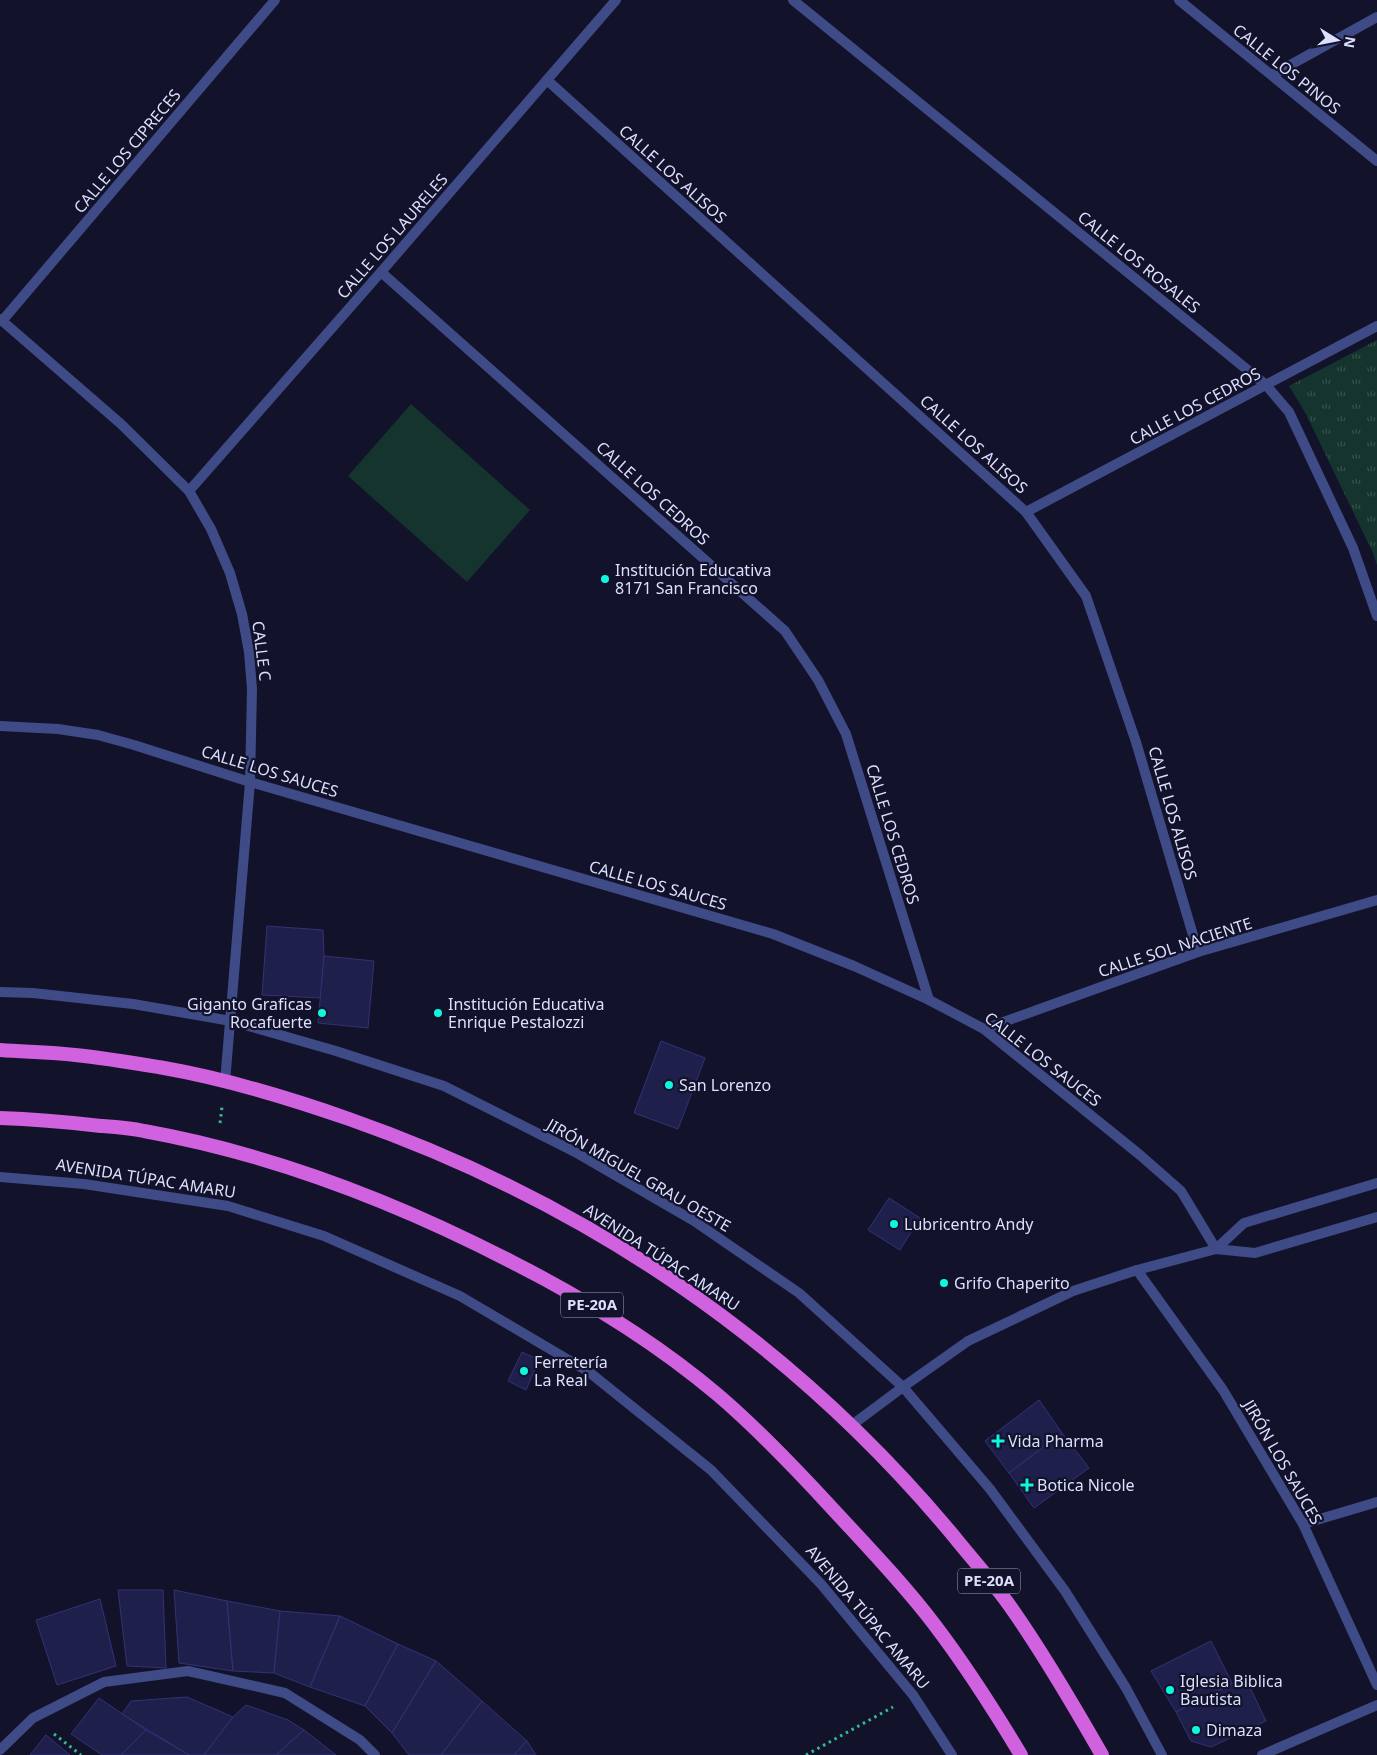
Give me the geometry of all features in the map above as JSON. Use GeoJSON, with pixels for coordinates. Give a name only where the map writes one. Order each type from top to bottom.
{"type":"FeatureCollection","features":[{"type":"Feature","properties":{"kind":"highway","name":"AVENIDA TÚPAC AMARU"},"geometry":{"type":"LineString","coordinates":[[0,1050],[74,1055],[167,1069],[225,1082],[314,1106],[388,1132],[476,1169],[562,1212],[636,1256],[706,1303],[772,1354],[852,1425],[919,1496],[1011,1608],[1061,1684],[1102,1755]]}},
{"type":"Feature","properties":{"kind":"highway","name":"PE-20A"},"geometry":{"type":"LineString","coordinates":[[0,1118],[142,1130],[218,1146],[316,1177],[394,1206],[458,1234],[599,1309],[653,1344],[716,1393],[758,1431],[870,1548],[932,1622],[978,1686],[1022,1755]]}},
{"type":"Feature","properties":{"kind":"street","name":"CALLE LOS CIPRECES"},"geometry":{"type":"LineString","coordinates":[[1,320],[275,0]]}},
{"type":"Feature","properties":{"kind":"street","name":"CALLE LOS LAURELES"},"geometry":{"type":"LineString","coordinates":[[188,491],[381,272],[616,0]]}},
{"type":"Feature","properties":{"kind":"street","name":"CALLE LOS ROSALES"},"geometry":{"type":"LineString","coordinates":[[793,0],[1266,385],[1289,412],[1353,548],[1377,616]]}},
{"type":"Feature","properties":{"kind":"street","name":"CALLE LOS PINOS"},"geometry":{"type":"LineString","coordinates":[[1179,0],[1377,161]]}},
{"type":"Feature","properties":{"kind":"street"},"geometry":{"type":"LineString","coordinates":[[1272,75],[1377,17]]}},
{"type":"Feature","properties":{"kind":"street","name":"CALLE LOS ALISOS"},"geometry":{"type":"LineString","coordinates":[[547,80],[1026,512],[1086,596],[1136,742],[1198,952]]}},
{"type":"Feature","properties":{"kind":"street","name":"CALLE LOS CEDROS"},"geometry":{"type":"LineString","coordinates":[[381,272],[785,631],[818,680],[846,734],[930,1000]]}},
{"type":"Feature","properties":{"kind":"street","name":"CALLE C"},"geometry":{"type":"LineString","coordinates":[[1,320],[121,424],[188,491],[211,530],[230,573],[242,614],[249,652],[252,689],[250,782],[225,1082]]}},
{"type":"Feature","properties":{"kind":"street","name":"CALLE LOS CEDROS"},"geometry":{"type":"LineString","coordinates":[[1026,512],[1377,326]]}},
{"type":"Feature","properties":{"kind":"street","name":"CALLE LOS SAUCES"},"geometry":{"type":"LineString","coordinates":[[0,723],[98,735],[134,744],[250,782],[773,934],[854,966],[930,1000],[984,1029],[1140,1155],[1181,1191],[1216,1249]]}},
{"type":"Feature","properties":{"kind":"street","name":"CALLE SOL NACIENTE"},"geometry":{"type":"LineString","coordinates":[[984,1029],[1198,952],[1377,900]]}},
{"type":"Feature","properties":{"kind":"street","name":"JIRÓN MIGUEL GRAU OESTE"},"geometry":{"type":"LineString","coordinates":[[0,992],[33,993],[133,1004],[231,1021],[336,1051],[444,1086],[574,1152],[694,1221],[799,1294],[903,1387],[990,1489],[1065,1590],[1126,1688],[1162,1755]]}},
{"type":"Feature","properties":{"kind":"street","name":"AVENIDA TÚPAC AMARU"},"geometry":{"type":"LineString","coordinates":[[0,1176],[84,1184],[228,1206],[324,1236],[460,1296],[589,1372],[711,1470],[821,1584],[913,1695],[952,1755]]}},
{"type":"Feature","properties":{"kind":"street"},"geometry":{"type":"LineString","coordinates":[[1216,1249],[1244,1223],[1377,1183]]}},
{"type":"Feature","properties":{"kind":"street"},"geometry":{"type":"LineString","coordinates":[[852,1425],[968,1341],[1073,1291],[1137,1270],[1216,1249],[1256,1253],[1377,1217]]}},
{"type":"Feature","properties":{"kind":"street","name":"JIRÓN LOS SAUCES"},"geometry":{"type":"LineString","coordinates":[[1137,1270],[1223,1390],[1303,1524],[1377,1685]]}},
{"type":"Feature","properties":{"kind":"street"},"geometry":{"type":"LineString","coordinates":[[1303,1524],[1377,1502]]}},
{"type":"Feature","properties":{"kind":"street"},"geometry":{"type":"LineString","coordinates":[[0,1750],[33,1718],[104,1682],[188,1671],[285,1693],[360,1740],[375,1755]]}},
{"type":"Feature","properties":{"kind":"street"},"geometry":{"type":"LineString","coordinates":[[1262,1755],[1377,1705]]}},
{"type":"Feature","properties":{"kind":"path"},"geometry":{"type":"LineString","coordinates":[[218,1146],[225,1082]]}},
{"type":"Feature","properties":{"kind":"path"},"geometry":{"type":"LineString","coordinates":[[806,1755],[913,1695]]}},
{"type":"Feature","properties":{"kind":"path"},"geometry":{"type":"LineString","coordinates":[[33,1718],[81,1755]]}},
{"type":"Feature","properties":{"kind":"green space"},"geometry":{"type":"Polygon","coordinates":[[[1377,340],[1377,565],[1306,414],[1289,386],[1377,340]]]}},
{"type":"Feature","properties":{"kind":"green space"},"geometry":{"type":"Polygon","coordinates":[[[411,404],[530,510],[467,582],[348,476],[411,404]]]}},
{"type":"Feature","properties":{"kind":"building"},"geometry":{"type":"Polygon","coordinates":[[[267,926],[323,930],[324,956],[321,998],[262,995],[267,926]]]}},
{"type":"Feature","properties":{"kind":"building"},"geometry":{"type":"Polygon","coordinates":[[[324,956],[374,961],[368,1028],[318,1023],[324,956]]]}},
{"type":"Feature","properties":{"kind":"building","name":"San Lorenzo"},"geometry":{"type":"Polygon","coordinates":[[[661,1041],[705,1058],[678,1129],[634,1113],[661,1041]]]}},
{"type":"Feature","properties":{"kind":"building","name":"Lubricentro Andy"},"geometry":{"type":"Polygon","coordinates":[[[889,1198],[920,1218],[900,1250],[868,1230],[889,1198]]]}},
{"type":"Feature","properties":{"kind":"building","name":"Ferretería La Real"},"geometry":{"type":"Polygon","coordinates":[[[522,1352],[539,1360],[526,1390],[508,1381],[522,1352]]]}},
{"type":"Feature","properties":{"kind":"building"},"geometry":{"type":"Polygon","coordinates":[[[1039,1400],[1062,1433],[1009,1473],[985,1441],[1039,1400]]]}},
{"type":"Feature","properties":{"kind":"building"},"geometry":{"type":"Polygon","coordinates":[[[1062,1433],[1089,1468],[1034,1508],[1009,1473],[1062,1433]]]}},
{"type":"Feature","properties":{"kind":"building"},"geometry":{"type":"Polygon","coordinates":[[[118,1590],[163,1590],[166,1668],[127,1666],[118,1590]]]}},
{"type":"Feature","properties":{"kind":"building"},"geometry":{"type":"Polygon","coordinates":[[[174,1590],[227,1601],[233,1671],[179,1663],[174,1590]]]}},
{"type":"Feature","properties":{"kind":"building"},"geometry":{"type":"Polygon","coordinates":[[[100,1599],[116,1666],[57,1685],[36,1620],[100,1599]]]}},
{"type":"Feature","properties":{"kind":"building"},"geometry":{"type":"Polygon","coordinates":[[[227,1601],[280,1611],[274,1673],[233,1671],[227,1601]]]}},
{"type":"Feature","properties":{"kind":"building"},"geometry":{"type":"Polygon","coordinates":[[[280,1611],[340,1616],[310,1687],[274,1673],[280,1611]]]}},
{"type":"Feature","properties":{"kind":"building"},"geometry":{"type":"Polygon","coordinates":[[[340,1616],[398,1644],[365,1706],[310,1687],[340,1616]]]}},
{"type":"Feature","properties":{"kind":"building"},"geometry":{"type":"Polygon","coordinates":[[[1211,1641],[1232,1683],[1176,1712],[1151,1671],[1211,1641]]]}},
{"type":"Feature","properties":{"kind":"building"},"geometry":{"type":"Polygon","coordinates":[[[398,1644],[436,1661],[392,1733],[365,1706],[398,1644]]]}},
{"type":"Feature","properties":{"kind":"building"},"geometry":{"type":"Polygon","coordinates":[[[436,1661],[482,1701],[441,1755],[409,1755],[392,1733],[436,1661]]]}},
{"type":"Feature","properties":{"kind":"building"},"geometry":{"type":"Polygon","coordinates":[[[1245,1677],[1266,1721],[1211,1747],[1191,1741],[1176,1712],[1245,1677]]]}},
{"type":"Feature","properties":{"kind":"building"},"geometry":{"type":"Polygon","coordinates":[[[187,1697],[233,1717],[204,1755],[189,1755],[122,1714],[131,1701],[187,1697]]]}},
{"type":"Feature","properties":{"kind":"building"},"geometry":{"type":"Polygon","coordinates":[[[99,1698],[146,1730],[121,1755],[102,1755],[71,1734],[99,1698]]]}},
{"type":"Feature","properties":{"kind":"building"},"geometry":{"type":"Polygon","coordinates":[[[482,1701],[527,1741],[514,1755],[441,1755],[482,1701]]]}},
{"type":"Feature","properties":{"kind":"building"},"geometry":{"type":"Polygon","coordinates":[[[246,1705],[288,1720],[304,1730],[276,1755],[204,1755],[233,1717],[246,1705]]]}},
{"type":"Feature","properties":{"kind":"building"},"geometry":{"type":"Polygon","coordinates":[[[146,1730],[189,1755],[121,1755],[146,1730]]]}},
{"type":"Feature","properties":{"kind":"building"},"geometry":{"type":"Polygon","coordinates":[[[304,1730],[336,1755],[276,1755],[304,1730]]]}},
{"type":"Feature","properties":{"kind":"building"},"geometry":{"type":"Polygon","coordinates":[[[46,1735],[70,1755],[30,1755],[46,1735]]]}},
{"type":"Feature","properties":{"kind":"building"},"geometry":{"type":"Polygon","coordinates":[[[527,1741],[536,1755],[514,1755],[527,1741]]]}},
{"type":"Feature","properties":{"kind":"place","name":"Institución Educativa 8171 San Francisco"},"geometry":{"type":"Point","coordinates":[605,579]}},
{"type":"Feature","properties":{"kind":"place","name":"Giganto Graficas Rocafuerte"},"geometry":{"type":"Point","coordinates":[322,1013]}},
{"type":"Feature","properties":{"kind":"place","name":"Institución Educativa Enrique Pestalozzi"},"geometry":{"type":"Point","coordinates":[438,1013]}},
{"type":"Feature","properties":{"kind":"place","name":"San Lorenzo"},"geometry":{"type":"Point","coordinates":[669,1085]}},
{"type":"Feature","properties":{"kind":"place","name":"Lubricentro Andy"},"geometry":{"type":"Point","coordinates":[894,1224]}},
{"type":"Feature","properties":{"kind":"place","name":"Grifo Chaperito"},"geometry":{"type":"Point","coordinates":[944,1283]}},
{"type":"Feature","properties":{"kind":"place","name":"Ferretería La Real"},"geometry":{"type":"Point","coordinates":[524,1371]}},
{"type":"Feature","properties":{"kind":"place","name":"Vida Pharma"},"geometry":{"type":"Point","coordinates":[998,1441]}},
{"type":"Feature","properties":{"kind":"place","name":"Botica Nicole"},"geometry":{"type":"Point","coordinates":[1027,1485]}},
{"type":"Feature","properties":{"kind":"place","name":"Iglesia Biblica Bautista"},"geometry":{"type":"Point","coordinates":[1170,1690]}},
{"type":"Feature","properties":{"kind":"place","name":"Dimaza"},"geometry":{"type":"Point","coordinates":[1196,1730]}}]}
